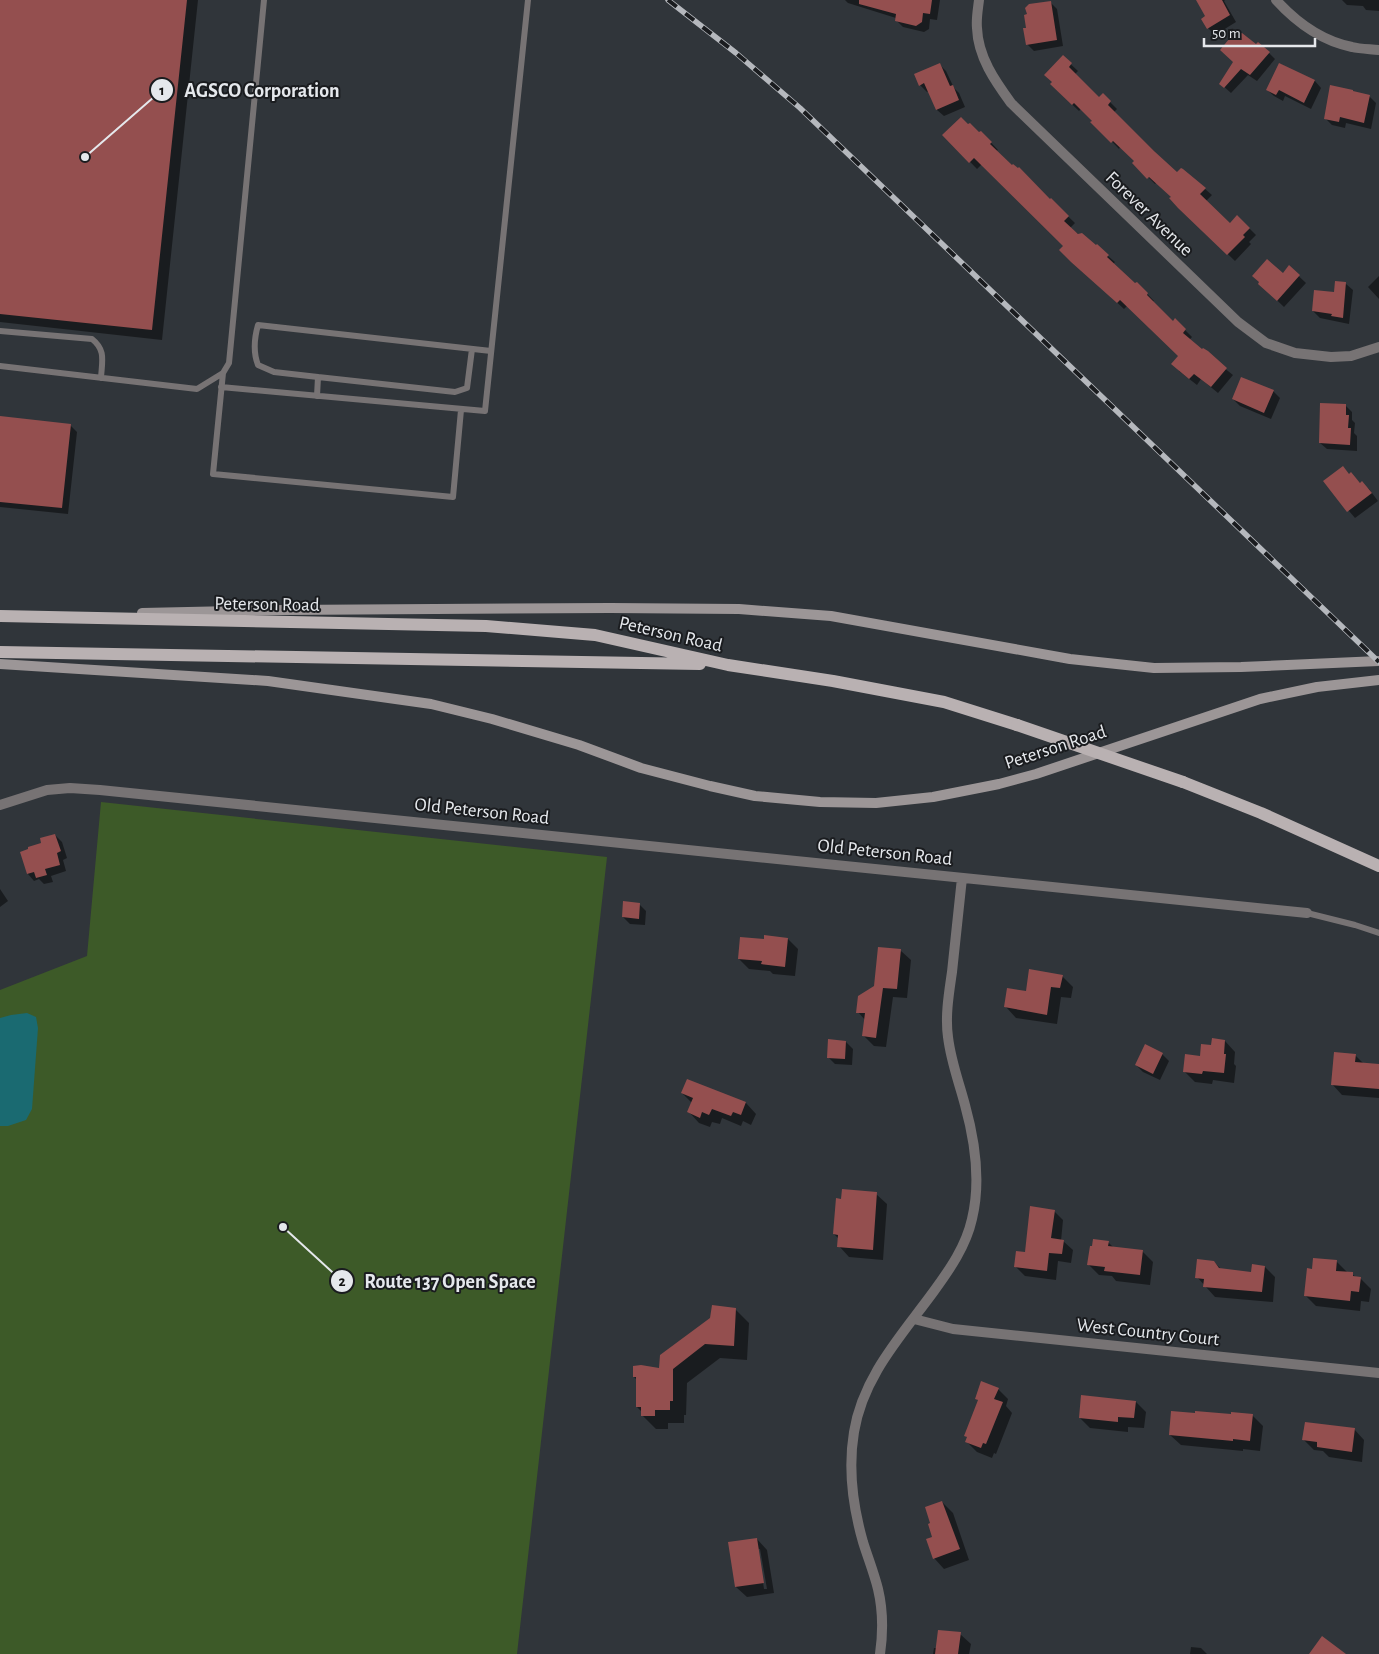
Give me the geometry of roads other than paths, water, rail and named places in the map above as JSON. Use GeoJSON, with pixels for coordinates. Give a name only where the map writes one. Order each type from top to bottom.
{"type":"FeatureCollection","features":[{"type":"Feature","properties":{"kind":"main road","name":"Peterson Road"},"geometry":{"type":"LineString","coordinates":[[2,616],[303,610],[738,609],[831,616],[1070,659],[1154,668],[1241,667],[1379,661]]}},
{"type":"Feature","properties":{"kind":"main road","name":"Peterson Road"},"geometry":{"type":"LineString","coordinates":[[2,616],[486,626],[595,636],[728,665]]}},
{"type":"Feature","properties":{"kind":"main road","name":"Peterson Road"},"geometry":{"type":"LineString","coordinates":[[0,652],[728,665]]}},
{"type":"Feature","properties":{"kind":"main road","name":"Peterson Road"},"geometry":{"type":"LineString","coordinates":[[0,664],[268,681],[431,704],[518,727],[579,745],[641,768],[710,786],[755,796],[876,803],[933,797],[999,784],[1036,774],[1260,699],[1316,687],[1379,680]]}},
{"type":"Feature","properties":{"kind":"main road"},"geometry":{"type":"LineString","coordinates":[[728,665],[833,681],[944,702],[1016,724],[1183,782],[1287,824],[1379,866]]}},
{"type":"Feature","properties":{"kind":"street","name":"Forever Avenue"},"geometry":{"type":"LineString","coordinates":[[979,0],[976,28],[981,51],[991,74],[1011,103],[1238,322],[1266,343],[1295,353],[1331,357],[1352,356],[1378,351]]}},
{"type":"Feature","properties":{"kind":"street"},"geometry":{"type":"LineString","coordinates":[[1276,0],[1303,25],[1328,40],[1352,48],[1379,50]]}},
{"type":"Feature","properties":{"kind":"street","name":"Old Peterson Road"},"geometry":{"type":"LineString","coordinates":[[0,805],[47,790],[70,788],[100,790],[962,878]]}},
{"type":"Feature","properties":{"kind":"street"},"geometry":{"type":"LineString","coordinates":[[880,1654],[882,1614],[878,1589],[862,1540],[853,1492],[850,1461],[854,1431],[867,1389],[875,1372],[946,1275],[962,1249],[972,1219],[976,1184],[973,1145],[965,1104],[953,1067],[948,1035],[948,1007],[962,878],[1307,913]]}},
{"type":"Feature","properties":{"kind":"street","name":"West Country Court"},"geometry":{"type":"LineString","coordinates":[[914,1319],[953,1329],[1379,1373]]}},
{"type":"Feature","properties":{"kind":"lane"},"geometry":{"type":"LineString","coordinates":[[0,366],[197,389],[222,374],[229,363],[264,0]]}},
{"type":"Feature","properties":{"kind":"lane"},"geometry":{"type":"LineString","coordinates":[[221,387],[485,411],[528,0]]}},
{"type":"Feature","properties":{"kind":"lane"},"geometry":{"type":"LineString","coordinates":[[472,349],[467,388],[456,392],[274,372],[258,365],[255,355],[255,336],[258,325],[491,351]]}},
{"type":"Feature","properties":{"kind":"lane"},"geometry":{"type":"LineString","coordinates":[[0,331],[92,339],[100,345],[103,357],[101,378]]}},
{"type":"Feature","properties":{"kind":"lane"},"geometry":{"type":"LineString","coordinates":[[222,374],[213,474],[453,497],[461,410]]}},
{"type":"Feature","properties":{"kind":"lane"},"geometry":{"type":"LineString","coordinates":[[318,377],[318,396]]}},
{"type":"Feature","properties":{"kind":"lane"},"geometry":{"type":"LineString","coordinates":[[1307,913],[1356,925],[1379,933]]}},
{"type":"Feature","properties":{"kind":"water"},"geometry":{"type":"Polygon","coordinates":[[[27,1013],[36,1017],[38,1028],[32,1109],[26,1120],[8,1126],[0,1126],[0,1018],[27,1013]]]}},
{"type":"Feature","properties":{"kind":"railway"},"geometry":{"type":"LineString","coordinates":[[668,0],[736,53],[800,108],[1379,662]]}},
{"type":"Feature","properties":{"kind":"place","name":"AGSCO Corporation"},"geometry":{"type":"Point","coordinates":[85,157]}},
{"type":"Feature","properties":{"kind":"place","name":"Route 137 Open Space"},"geometry":{"type":"Point","coordinates":[283,1227]}}]}
